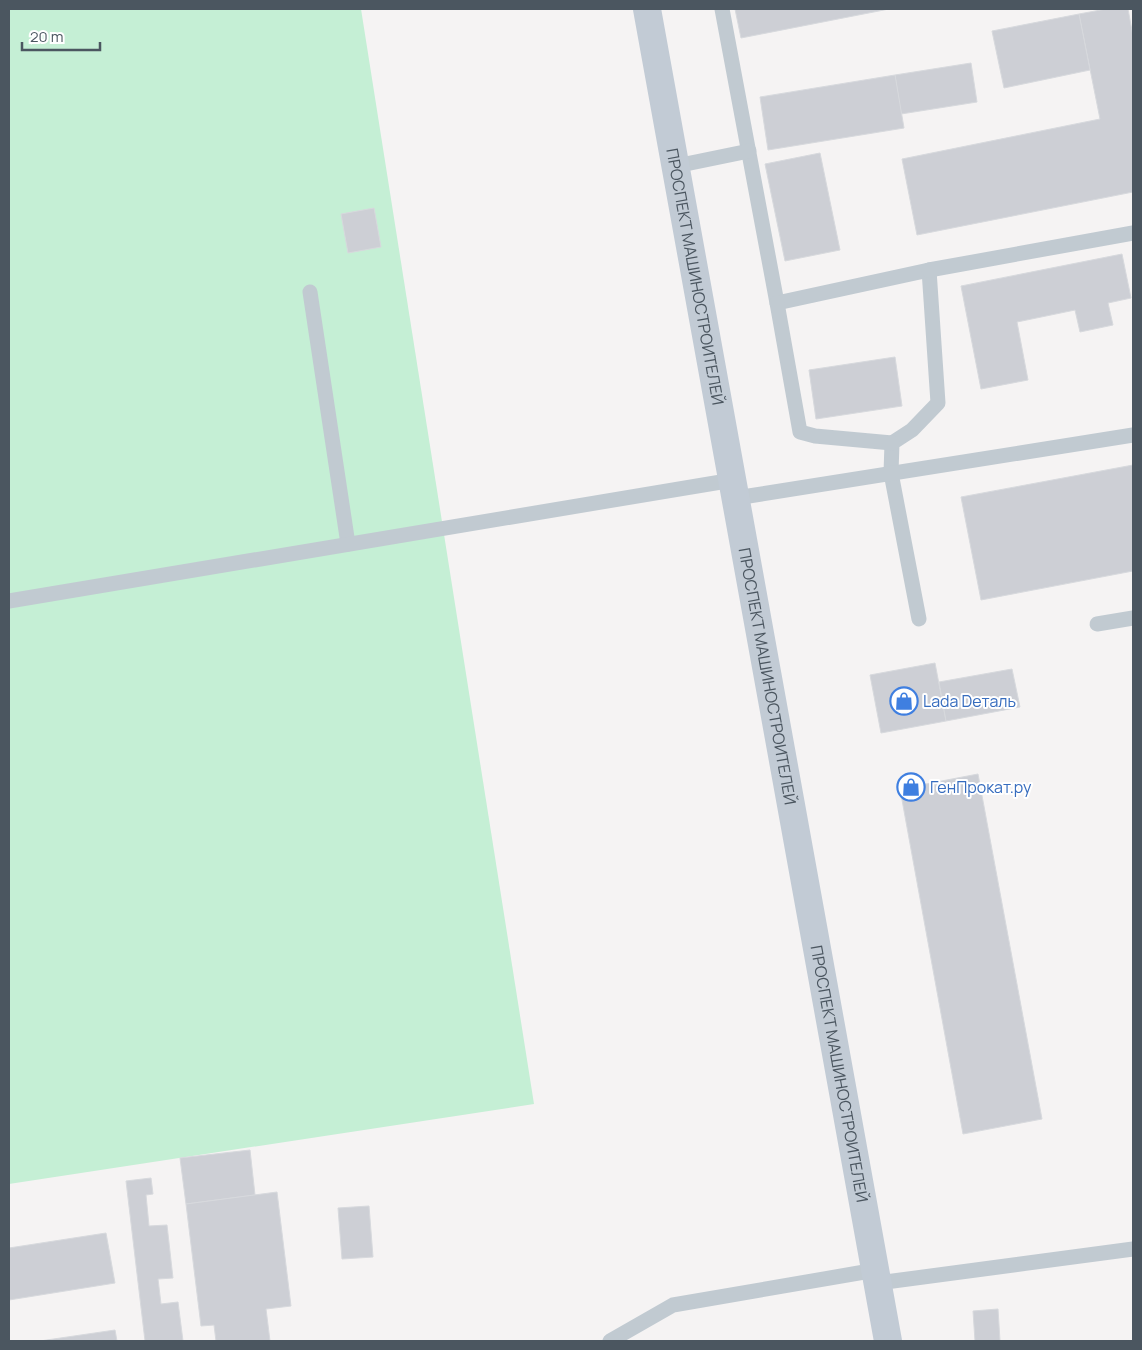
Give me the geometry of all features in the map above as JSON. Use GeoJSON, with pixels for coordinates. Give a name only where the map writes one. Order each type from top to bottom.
{"type":"FeatureCollection","features":[{"type":"Feature","properties":{"kind":"main road","name":"ПРОСПЕКТ МАШИНОСТРОИТЕЛЕЙ"},"geometry":{"type":"LineString","coordinates":[[647,9],[888,1341]]}},
{"type":"Feature","properties":{"kind":"lane"},"geometry":{"type":"LineString","coordinates":[[722,9],[800,432],[815,436],[892,443],[912,430],[938,403],[929,270]]}},
{"type":"Feature","properties":{"kind":"lane"},"geometry":{"type":"LineString","coordinates":[[676,166],[749,151]]}},
{"type":"Feature","properties":{"kind":"lane"},"geometry":{"type":"LineString","coordinates":[[777,303],[929,270],[1133,233]]}},
{"type":"Feature","properties":{"kind":"lane"},"geometry":{"type":"LineString","coordinates":[[310,292],[348,544]]}},
{"type":"Feature","properties":{"kind":"lane"},"geometry":{"type":"LineString","coordinates":[[9,602],[348,544],[734,489],[891,473],[1133,435]]}},
{"type":"Feature","properties":{"kind":"lane"},"geometry":{"type":"LineString","coordinates":[[892,443],[891,473],[919,619]]}},
{"type":"Feature","properties":{"kind":"lane"},"geometry":{"type":"LineString","coordinates":[[1097,624],[1133,618]]}},
{"type":"Feature","properties":{"kind":"lane"},"geometry":{"type":"LineString","coordinates":[[610,1341],[673,1305],[877,1277],[1133,1249]]}},
{"type":"Feature","properties":{"kind":"green space"},"geometry":{"type":"Polygon","coordinates":[[[9,9],[361,9],[534,1104],[9,1184],[9,9]]]}},
{"type":"Feature","properties":{"kind":"building"},"geometry":{"type":"Polygon","coordinates":[[[735,9],[889,9],[741,38],[735,9]]]}},
{"type":"Feature","properties":{"kind":"building"},"geometry":{"type":"Polygon","coordinates":[[[1106,9],[1128,9],[1133,36],[1133,192],[917,235],[902,159],[1100,119],[1079,14],[1106,9]]]}},
{"type":"Feature","properties":{"kind":"building"},"geometry":{"type":"Polygon","coordinates":[[[1079,14],[1090,70],[1004,88],[992,31],[1079,14]]]}},
{"type":"Feature","properties":{"kind":"building"},"geometry":{"type":"Polygon","coordinates":[[[971,63],[977,102],[901,114],[895,75],[971,63]]]}},
{"type":"Feature","properties":{"kind":"building"},"geometry":{"type":"Polygon","coordinates":[[[895,75],[904,128],[768,150],[760,97],[895,75]]]}},
{"type":"Feature","properties":{"kind":"building"},"geometry":{"type":"Polygon","coordinates":[[[820,153],[840,250],[785,261],[765,164],[820,153]]]}},
{"type":"Feature","properties":{"kind":"building"},"geometry":{"type":"Polygon","coordinates":[[[374,208],[381,247],[348,253],[341,214],[374,208]]]}},
{"type":"Feature","properties":{"kind":"building"},"geometry":{"type":"Polygon","coordinates":[[[1122,254],[1131,298],[1108,303],[1113,325],[1080,332],[1075,310],[1017,322],[1028,380],[981,389],[961,286],[1122,254]]]}},
{"type":"Feature","properties":{"kind":"building"},"geometry":{"type":"Polygon","coordinates":[[[895,357],[902,406],[816,419],[809,370],[895,357]]]}},
{"type":"Feature","properties":{"kind":"building"},"geometry":{"type":"Polygon","coordinates":[[[1133,465],[1133,571],[981,600],[961,497],[1133,465]]]}},
{"type":"Feature","properties":{"kind":"building"},"geometry":{"type":"Polygon","coordinates":[[[935,663],[946,721],[881,733],[870,675],[935,663]]]}},
{"type":"Feature","properties":{"kind":"building"},"geometry":{"type":"Polygon","coordinates":[[[1012,669],[1020,707],[946,721],[939,682],[1012,669]]]}},
{"type":"Feature","properties":{"kind":"building"},"geometry":{"type":"Polygon","coordinates":[[[978,774],[1042,1119],[963,1134],[900,789],[978,774]]]}},
{"type":"Feature","properties":{"kind":"building"},"geometry":{"type":"Polygon","coordinates":[[[250,1150],[255,1195],[186,1204],[180,1158],[250,1150]]]}},
{"type":"Feature","properties":{"kind":"building"},"geometry":{"type":"Polygon","coordinates":[[[151,1178],[153,1194],[146,1195],[149,1226],[167,1225],[173,1278],[158,1279],[161,1304],[178,1302],[183,1341],[145,1341],[126,1181],[151,1178]]]}},
{"type":"Feature","properties":{"kind":"building"},"geometry":{"type":"Polygon","coordinates":[[[277,1192],[291,1306],[266,1309],[270,1341],[216,1341],[214,1325],[201,1326],[186,1204],[277,1192]]]}},
{"type":"Feature","properties":{"kind":"building"},"geometry":{"type":"Polygon","coordinates":[[[369,1206],[373,1257],[342,1259],[338,1208],[369,1206]]]}},
{"type":"Feature","properties":{"kind":"building"},"geometry":{"type":"Polygon","coordinates":[[[106,1233],[115,1283],[9,1300],[9,1248],[106,1233]]]}},
{"type":"Feature","properties":{"kind":"building"},"geometry":{"type":"Polygon","coordinates":[[[998,1309],[1000,1341],[975,1341],[973,1311],[998,1309]]]}},
{"type":"Feature","properties":{"kind":"building"},"geometry":{"type":"Polygon","coordinates":[[[115,1330],[117,1341],[40,1341],[115,1330]]]}},
{"type":"Feature","properties":{"kind":"place","name":"Lada Dеталь"},"geometry":{"type":"Point","coordinates":[904,701]}},
{"type":"Feature","properties":{"kind":"place","name":"ГенПрокат.ру"},"geometry":{"type":"Point","coordinates":[911,787]}}]}
